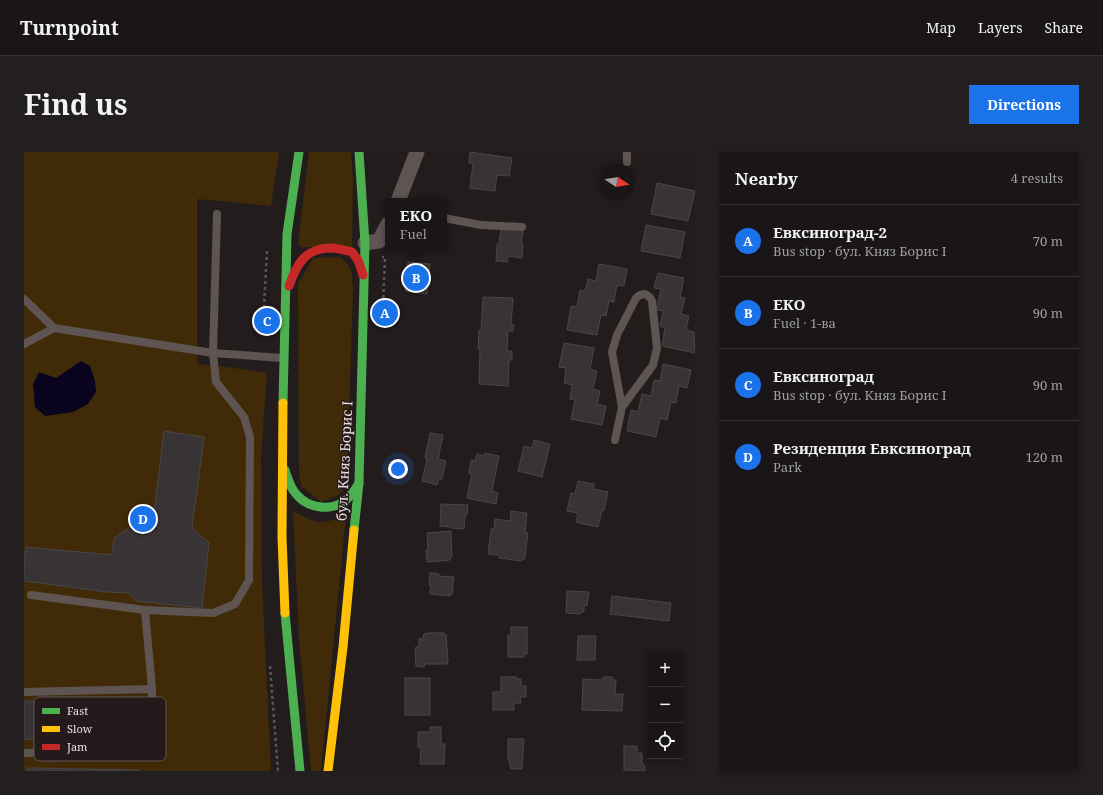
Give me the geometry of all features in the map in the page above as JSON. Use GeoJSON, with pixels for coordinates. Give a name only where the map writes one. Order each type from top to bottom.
{"type":"FeatureCollection","features":[{"type":"Feature","properties":{"kind":"highway"},"geometry":{"type":"LineString","coordinates":[[299,152],[287,234],[282,537],[284,600],[300,771]]}},
{"type":"Feature","properties":{"kind":"highway","name":"бул. Княз Борис I"},"geometry":{"type":"LineString","coordinates":[[328,771],[343,647],[359,484],[363,274],[365,243],[359,152]]}},
{"type":"Feature","properties":{"kind":"highway"},"geometry":{"type":"LineString","coordinates":[[285,295],[294,272],[302,259],[309,252],[319,249],[334,248],[352,252],[358,260],[363,274]]}},
{"type":"Feature","properties":{"kind":"highway"},"geometry":{"type":"LineString","coordinates":[[283,465],[293,491],[302,500],[315,506],[328,507],[341,503],[352,495],[359,484]]}},
{"type":"Feature","properties":{"kind":"street"},"geometry":{"type":"LineString","coordinates":[[399,198],[417,152]]}},
{"type":"Feature","properties":{"kind":"street"},"geometry":{"type":"LineString","coordinates":[[365,243],[379,241],[385,230]]}},
{"type":"Feature","properties":{"kind":"lane"},"geometry":{"type":"LineString","coordinates":[[627,152],[627,162]]}},
{"type":"Feature","properties":{"kind":"lane"},"geometry":{"type":"LineString","coordinates":[[31,595],[145,610],[213,614],[235,604],[249,580],[250,437],[244,417],[216,382],[213,353],[217,214]]}},
{"type":"Feature","properties":{"kind":"lane"},"geometry":{"type":"LineString","coordinates":[[447,219],[481,225],[522,228]]}},
{"type":"Feature","properties":{"kind":"lane"},"geometry":{"type":"LineString","coordinates":[[615,440],[622,407],[612,352],[617,335],[636,298],[639,294],[643,293],[650,296],[652,301],[657,348],[656,354],[653,365],[622,407]]}},
{"type":"Feature","properties":{"kind":"lane"},"geometry":{"type":"LineString","coordinates":[[24,299],[54,328],[213,353],[284,358]]}},
{"type":"Feature","properties":{"kind":"lane"},"geometry":{"type":"LineString","coordinates":[[24,344],[54,328]]}},
{"type":"Feature","properties":{"kind":"lane"},"geometry":{"type":"LineString","coordinates":[[145,610],[152,697]]}},
{"type":"Feature","properties":{"kind":"lane"},"geometry":{"type":"LineString","coordinates":[[24,692],[152,690]]}},
{"type":"Feature","properties":{"kind":"lane"},"geometry":{"type":"LineString","coordinates":[[24,753],[34,753]]}},
{"type":"Feature","properties":{"kind":"path"},"geometry":{"type":"LineString","coordinates":[[264,306],[267,251]]}},
{"type":"Feature","properties":{"kind":"path"},"geometry":{"type":"LineString","coordinates":[[383,308],[385,257]]}},
{"type":"Feature","properties":{"kind":"shaded area"},"geometry":{"type":"Polygon","coordinates":[[[24,152],[279,152],[271,206],[197,199],[197,364],[267,373],[261,457],[262,582],[271,771],[24,771],[24,152]]]}},
{"type":"Feature","properties":{"kind":"shaded area"},"geometry":{"type":"Polygon","coordinates":[[[309,152],[351,152],[353,182],[352,247],[301,247],[298,244],[309,152]]]}},
{"type":"Feature","properties":{"kind":"shaded area"},"geometry":{"type":"Polygon","coordinates":[[[340,257],[350,267],[353,289],[347,479],[341,493],[321,502],[301,486],[299,475],[298,284],[313,258],[340,257]]]}},
{"type":"Feature","properties":{"kind":"shaded area"},"geometry":{"type":"Polygon","coordinates":[[[81,361],[90,366],[95,381],[96,392],[88,404],[73,412],[45,416],[35,407],[33,384],[39,372],[56,378],[81,361]]]}},
{"type":"Feature","properties":{"kind":"shaded area"},"geometry":{"type":"Polygon","coordinates":[[[293,512],[318,522],[331,521],[346,515],[321,771],[311,771],[299,638],[293,512]]]}},
{"type":"Feature","properties":{"kind":"building"},"geometry":{"type":"Polygon","coordinates":[[[470,152],[512,158],[509,176],[497,175],[495,191],[470,188],[473,163],[469,163],[470,152]]]}},
{"type":"Feature","properties":{"kind":"building"},"geometry":{"type":"Polygon","coordinates":[[[657,183],[695,191],[688,221],[651,214],[657,183]]]}},
{"type":"Feature","properties":{"kind":"building"},"geometry":{"type":"Polygon","coordinates":[[[646,225],[685,232],[680,258],[641,251],[646,225]]]}},
{"type":"Feature","properties":{"kind":"building"},"geometry":{"type":"Polygon","coordinates":[[[501,228],[523,230],[521,244],[523,244],[522,258],[508,256],[507,262],[496,261],[497,244],[499,244],[501,228]]]}},
{"type":"Feature","properties":{"kind":"building"},"geometry":{"type":"Polygon","coordinates":[[[408,262],[430,264],[427,294],[405,291],[408,262]]]}},
{"type":"Feature","properties":{"kind":"building"},"geometry":{"type":"Polygon","coordinates":[[[599,264],[627,269],[624,286],[617,285],[614,302],[609,301],[606,316],[601,315],[597,335],[567,330],[571,306],[577,307],[580,290],[585,291],[588,279],[596,281],[599,264]]]}},
{"type":"Feature","properties":{"kind":"building"},"geometry":{"type":"Polygon","coordinates":[[[658,273],[684,278],[680,297],[685,298],[681,314],[689,316],[686,330],[694,332],[695,353],[662,346],[665,328],[660,326],[663,311],[656,310],[661,289],[654,288],[658,273]]]}},
{"type":"Feature","properties":{"kind":"building"},"geometry":{"type":"Polygon","coordinates":[[[483,297],[513,298],[511,325],[514,325],[513,331],[508,331],[507,351],[512,351],[512,360],[509,360],[508,386],[479,384],[480,349],[478,349],[483,297]]]}},
{"type":"Feature","properties":{"kind":"building"},"geometry":{"type":"Polygon","coordinates":[[[564,343],[594,348],[590,369],[597,371],[593,389],[600,391],[597,404],[606,406],[602,425],[571,419],[575,400],[570,399],[572,385],[564,383],[566,368],[559,367],[564,343]]]}},
{"type":"Feature","properties":{"kind":"building"},"geometry":{"type":"Polygon","coordinates":[[[663,364],[691,370],[687,388],[679,386],[676,403],[671,402],[667,420],[660,418],[656,437],[627,431],[631,410],[638,412],[642,394],[651,396],[654,380],[660,381],[663,364]]]}},
{"type":"Feature","properties":{"kind":"building"},"geometry":{"type":"Polygon","coordinates":[[[164,431],[204,437],[192,528],[209,543],[202,608],[136,601],[129,593],[107,592],[24,581],[26,547],[112,555],[114,539],[131,526],[152,528],[164,431]]]}},
{"type":"Feature","properties":{"kind":"building"},"geometry":{"type":"Polygon","coordinates":[[[430,433],[443,435],[438,459],[446,461],[442,479],[439,479],[437,485],[422,481],[427,459],[425,458],[430,433]]]}},
{"type":"Feature","properties":{"kind":"building"},"geometry":{"type":"Polygon","coordinates":[[[534,440],[550,444],[542,477],[518,471],[524,446],[532,448],[534,440]]]}},
{"type":"Feature","properties":{"kind":"building"},"geometry":{"type":"Polygon","coordinates":[[[485,453],[499,456],[492,491],[498,493],[496,504],[467,498],[472,474],[469,473],[471,460],[475,461],[477,454],[485,456],[485,453]]]}},
{"type":"Feature","properties":{"kind":"building"},"geometry":{"type":"Polygon","coordinates":[[[578,481],[594,484],[593,489],[608,492],[604,511],[602,510],[598,527],[576,522],[578,513],[567,511],[571,493],[575,494],[578,481]]]}},
{"type":"Feature","properties":{"kind":"building"},"geometry":{"type":"Polygon","coordinates":[[[441,504],[468,505],[467,515],[465,515],[464,529],[440,526],[441,504]]]}},
{"type":"Feature","properties":{"kind":"building"},"geometry":{"type":"Polygon","coordinates":[[[511,511],[527,513],[525,533],[528,533],[525,557],[521,561],[499,558],[499,555],[488,554],[491,529],[494,529],[495,519],[510,521],[511,511]]]}},
{"type":"Feature","properties":{"kind":"building"},"geometry":{"type":"Polygon","coordinates":[[[451,531],[452,557],[450,560],[427,562],[427,533],[451,531]]]}},
{"type":"Feature","properties":{"kind":"building"},"geometry":{"type":"Polygon","coordinates":[[[430,573],[439,574],[438,576],[454,577],[452,594],[450,594],[450,596],[430,594],[430,573]]]}},
{"type":"Feature","properties":{"kind":"building"},"geometry":{"type":"Polygon","coordinates":[[[567,591],[589,592],[587,606],[584,605],[584,611],[580,614],[566,613],[567,591]]]}},
{"type":"Feature","properties":{"kind":"building"},"geometry":{"type":"Polygon","coordinates":[[[612,596],[671,603],[669,621],[610,614],[612,596]]]}},
{"type":"Feature","properties":{"kind":"building"},"geometry":{"type":"Polygon","coordinates":[[[511,627],[527,627],[527,654],[524,654],[524,657],[508,657],[508,635],[511,635],[511,627]]]}},
{"type":"Feature","properties":{"kind":"building"},"geometry":{"type":"Polygon","coordinates":[[[444,633],[446,635],[447,664],[425,664],[424,667],[416,666],[415,649],[416,647],[419,647],[419,639],[423,638],[424,634],[444,633]]]}},
{"type":"Feature","properties":{"kind":"building"},"geometry":{"type":"Polygon","coordinates":[[[578,636],[596,636],[595,660],[577,660],[578,636]]]}},
{"type":"Feature","properties":{"kind":"building"},"geometry":{"type":"Polygon","coordinates":[[[501,677],[516,677],[516,679],[521,679],[521,686],[526,686],[526,697],[520,697],[521,703],[514,703],[514,710],[493,710],[493,692],[501,692],[501,677]]]}},
{"type":"Feature","properties":{"kind":"building"},"geometry":{"type":"Polygon","coordinates":[[[604,677],[612,677],[612,680],[616,680],[615,694],[623,694],[622,711],[582,710],[583,679],[601,680],[604,677]]]}},
{"type":"Feature","properties":{"kind":"building"},"geometry":{"type":"Polygon","coordinates":[[[405,678],[430,678],[430,715],[405,715],[405,678]]]}},
{"type":"Feature","properties":{"kind":"building"},"geometry":{"type":"Polygon","coordinates":[[[24,701],[34,701],[34,739],[24,739],[24,701]]]}},
{"type":"Feature","properties":{"kind":"building"},"geometry":{"type":"Polygon","coordinates":[[[430,727],[441,727],[441,744],[445,744],[444,764],[420,764],[421,747],[418,747],[418,732],[430,732],[430,727]]]}},
{"type":"Feature","properties":{"kind":"building"},"geometry":{"type":"Polygon","coordinates":[[[508,739],[524,739],[522,769],[511,769],[508,758],[508,739]]]}},
{"type":"Feature","properties":{"kind":"building"},"geometry":{"type":"Polygon","coordinates":[[[624,746],[637,746],[637,753],[642,753],[642,764],[645,766],[645,771],[624,770],[624,746]]]}},
{"type":"Feature","properties":{"kind":"building"},"geometry":{"type":"Polygon","coordinates":[[[27,768],[140,770],[140,771],[27,771],[27,768]]]}},
{"type":"Feature","properties":{"kind":"traffic: fast"},"geometry":{"type":"LineString","coordinates":[[283,403],[287,234],[299,152]]}},
{"type":"Feature","properties":{"kind":"traffic: fast"},"geometry":{"type":"LineString","coordinates":[[354,530],[359,483],[365,243],[359,152]]}},
{"type":"Feature","properties":{"kind":"traffic: fast"},"geometry":{"type":"LineString","coordinates":[[285,470],[288,480],[297,495],[307,503],[319,507],[331,507],[343,502],[350,496],[359,483]]}},
{"type":"Feature","properties":{"kind":"traffic: fast"},"geometry":{"type":"LineString","coordinates":[[285,613],[300,771]]}},
{"type":"Feature","properties":{"kind":"traffic: slow"},"geometry":{"type":"LineString","coordinates":[[283,403],[282,537],[285,613]]}},
{"type":"Feature","properties":{"kind":"traffic: slow"},"geometry":{"type":"LineString","coordinates":[[328,771],[343,647],[354,530]]}},
{"type":"Feature","properties":{"kind":"traffic: jam"},"geometry":{"type":"LineString","coordinates":[[289,286],[295,270],[304,258],[316,250],[324,248],[333,248],[352,252],[358,260],[363,275]]}},
{"type":"Feature","properties":{"kind":"place","name":"ЕКО"},"geometry":{"type":"Point","coordinates":[416,278]}},
{"type":"Feature","properties":{"kind":"place","name":"Евксиноград-2"},"geometry":{"type":"Point","coordinates":[385,313]}},
{"type":"Feature","properties":{"kind":"place","name":"Евксиноград"},"geometry":{"type":"Point","coordinates":[267,321]}},
{"type":"Feature","properties":{"kind":"place","name":"Резиденция Евксиноград"},"geometry":{"type":"Point","coordinates":[143,519]}}]}
